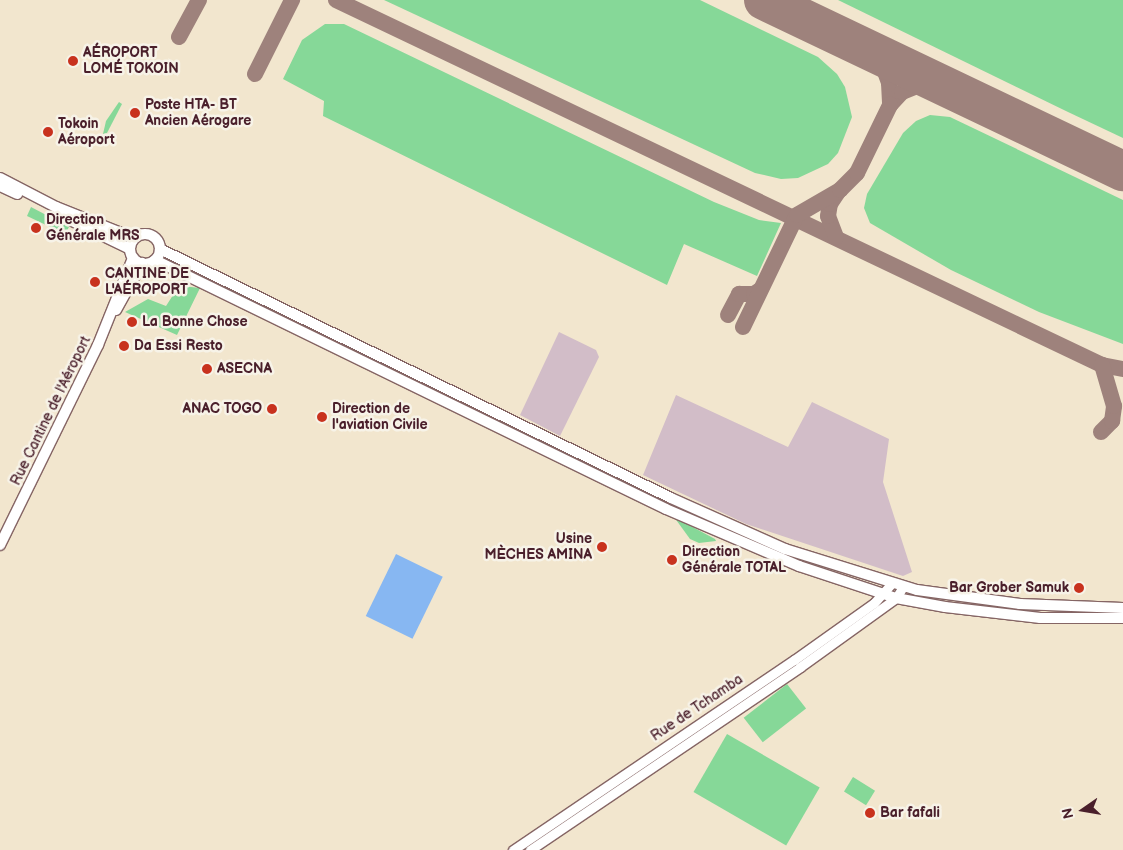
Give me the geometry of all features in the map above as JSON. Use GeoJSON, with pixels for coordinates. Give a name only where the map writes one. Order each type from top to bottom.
{"type":"FeatureCollection","features":[{"type":"Feature","properties":{"kind":"main road"},"geometry":{"type":"LineString","coordinates":[[0,178],[56,206],[134,238],[142,234],[152,236],[160,249],[739,529],[785,549],[903,587],[992,602],[1057,607],[1123,608]]}},
{"type":"Feature","properties":{"kind":"main road"},"geometry":{"type":"LineString","coordinates":[[0,186],[135,256],[155,260],[666,509],[760,551],[896,598],[1040,618],[1123,618]]}},
{"type":"Feature","properties":{"kind":"main road"},"geometry":{"type":"LineString","coordinates":[[134,238],[135,256]]}},
{"type":"Feature","properties":{"kind":"main road"},"geometry":{"type":"LineString","coordinates":[[155,260],[160,249]]}},
{"type":"Feature","properties":{"kind":"main road","name":"Rue Cantine de l'Aéroport"},"geometry":{"type":"LineString","coordinates":[[0,544],[112,314],[135,256]]}},
{"type":"Feature","properties":{"kind":"street","name":"Rue de Tchamba"},"geometry":{"type":"LineString","coordinates":[[513,850],[885,594],[891,584]]}},
{"type":"Feature","properties":{"kind":"street","name":"Rue de Tchamba"},"geometry":{"type":"LineString","coordinates":[[530,850],[741,708],[896,598],[903,587]]}},
{"type":"Feature","properties":{"kind":"shaded area"},"geometry":{"type":"Polygon","coordinates":[[[559,332],[596,350],[599,357],[560,436],[520,415],[559,332]]]}},
{"type":"Feature","properties":{"kind":"shaded area"},"geometry":{"type":"Polygon","coordinates":[[[676,395],[788,447],[812,402],[889,439],[883,482],[912,572],[903,576],[746,524],[643,475],[676,395]]]}},
{"type":"Feature","properties":{"kind":"green space"},"geometry":{"type":"Polygon","coordinates":[[[384,0],[700,0],[818,57],[837,74],[845,87],[852,117],[838,153],[828,164],[798,178],[781,179],[755,173],[384,0]]]}},
{"type":"Feature","properties":{"kind":"green space"},"geometry":{"type":"Polygon","coordinates":[[[838,0],[1123,0],[1123,138],[1068,112],[838,0]]]}},
{"type":"Feature","properties":{"kind":"green space"},"geometry":{"type":"Polygon","coordinates":[[[325,24],[344,24],[714,202],[759,220],[781,223],[757,276],[684,244],[667,285],[323,116],[324,101],[283,79],[302,40],[325,24]]]}},
{"type":"Feature","properties":{"kind":"green space"},"geometry":{"type":"Polygon","coordinates":[[[119,102],[122,104],[107,133],[103,134],[106,121],[119,102]]]}},
{"type":"Feature","properties":{"kind":"green space"},"geometry":{"type":"Polygon","coordinates":[[[930,115],[950,117],[1123,200],[1123,344],[1039,312],[951,270],[870,223],[864,208],[867,194],[903,133],[916,121],[930,115]]]}},
{"type":"Feature","properties":{"kind":"green space"},"geometry":{"type":"Polygon","coordinates":[[[31,207],[69,227],[65,234],[27,216],[31,207]]]}},
{"type":"Feature","properties":{"kind":"green space"},"geometry":{"type":"Polygon","coordinates":[[[173,285],[200,288],[177,335],[125,312],[148,299],[166,306],[175,292],[170,289],[173,285]]]}},
{"type":"Feature","properties":{"kind":"green space"},"geometry":{"type":"Polygon","coordinates":[[[674,517],[716,541],[699,543],[690,539],[674,517]]]}},
{"type":"Feature","properties":{"kind":"green space"},"geometry":{"type":"Polygon","coordinates":[[[787,684],[806,708],[763,742],[744,718],[787,684]]]}},
{"type":"Feature","properties":{"kind":"green space"},"geometry":{"type":"Polygon","coordinates":[[[727,734],[820,788],[786,846],[694,792],[727,734]]]}},
{"type":"Feature","properties":{"kind":"green space"},"geometry":{"type":"Polygon","coordinates":[[[853,777],[875,791],[866,805],[844,791],[853,777]]]}},
{"type":"Feature","properties":{"kind":"water"},"geometry":{"type":"Polygon","coordinates":[[[396,554],[443,577],[412,639],[366,616],[396,554]]]}},
{"type":"Feature","properties":{"kind":"taxiway"},"geometry":{"type":"LineString","coordinates":[[179,37],[199,0]]}},
{"type":"Feature","properties":{"kind":"taxiway"},"geometry":{"type":"LineString","coordinates":[[255,74],[292,0]]}},
{"type":"Feature","properties":{"kind":"taxiway"},"geometry":{"type":"LineString","coordinates":[[336,0],[1102,365],[1123,369]]}},
{"type":"Feature","properties":{"kind":"taxiway"},"geometry":{"type":"LineString","coordinates":[[853,43],[870,53],[884,69],[889,83],[890,105],[902,92],[919,85],[934,83],[956,90]]}},
{"type":"Feature","properties":{"kind":"taxiway"},"geometry":{"type":"LineString","coordinates":[[743,327],[797,215],[840,190],[857,173],[890,105]]}},
{"type":"Feature","properties":{"kind":"taxiway"},"geometry":{"type":"LineString","coordinates":[[836,237],[828,216],[830,204],[838,192]]}},
{"type":"Feature","properties":{"kind":"taxiway"},"geometry":{"type":"LineString","coordinates":[[728,315],[739,294],[754,294],[760,290]]}},
{"type":"Feature","properties":{"kind":"taxiway"},"geometry":{"type":"LineString","coordinates":[[1101,432],[1112,421],[1114,406],[1102,365]]}},
{"type":"Feature","properties":{"kind":"runway"},"geometry":{"type":"LineString","coordinates":[[764,0],[1123,171]]}},
{"type":"Feature","properties":{"kind":"place","name":"AÉROPORT LOMÉ TOKOIN"},"geometry":{"type":"Point","coordinates":[73,61]}},
{"type":"Feature","properties":{"kind":"place","name":"Poste HTA- BT Ancien Aérogare"},"geometry":{"type":"Point","coordinates":[135,113]}},
{"type":"Feature","properties":{"kind":"place","name":"Tokoin Aéroport"},"geometry":{"type":"Point","coordinates":[48,132]}},
{"type":"Feature","properties":{"kind":"place","name":"Direction Générale MRS"},"geometry":{"type":"Point","coordinates":[36,228]}},
{"type":"Feature","properties":{"kind":"place","name":"CANTINE DE L'AÉROPORT"},"geometry":{"type":"Point","coordinates":[95,282]}},
{"type":"Feature","properties":{"kind":"place","name":"La Bonne Chose"},"geometry":{"type":"Point","coordinates":[132,322]}},
{"type":"Feature","properties":{"kind":"place","name":"Da Essi Resto"},"geometry":{"type":"Point","coordinates":[124,346]}},
{"type":"Feature","properties":{"kind":"place","name":"ASECNA"},"geometry":{"type":"Point","coordinates":[207,369]}},
{"type":"Feature","properties":{"kind":"place","name":"ANAC TOGO"},"geometry":{"type":"Point","coordinates":[272,409]}},
{"type":"Feature","properties":{"kind":"place","name":"Direction de l'aviation Civile"},"geometry":{"type":"Point","coordinates":[322,417]}},
{"type":"Feature","properties":{"kind":"place","name":"Usine MÈCHES AMINA"},"geometry":{"type":"Point","coordinates":[602,547]}},
{"type":"Feature","properties":{"kind":"place","name":"Direction Générale TOTAL"},"geometry":{"type":"Point","coordinates":[672,560]}},
{"type":"Feature","properties":{"kind":"place","name":"Bar Grober Samuk"},"geometry":{"type":"Point","coordinates":[1079,588]}},
{"type":"Feature","properties":{"kind":"place","name":"Bar fafali"},"geometry":{"type":"Point","coordinates":[870,813]}}]}
